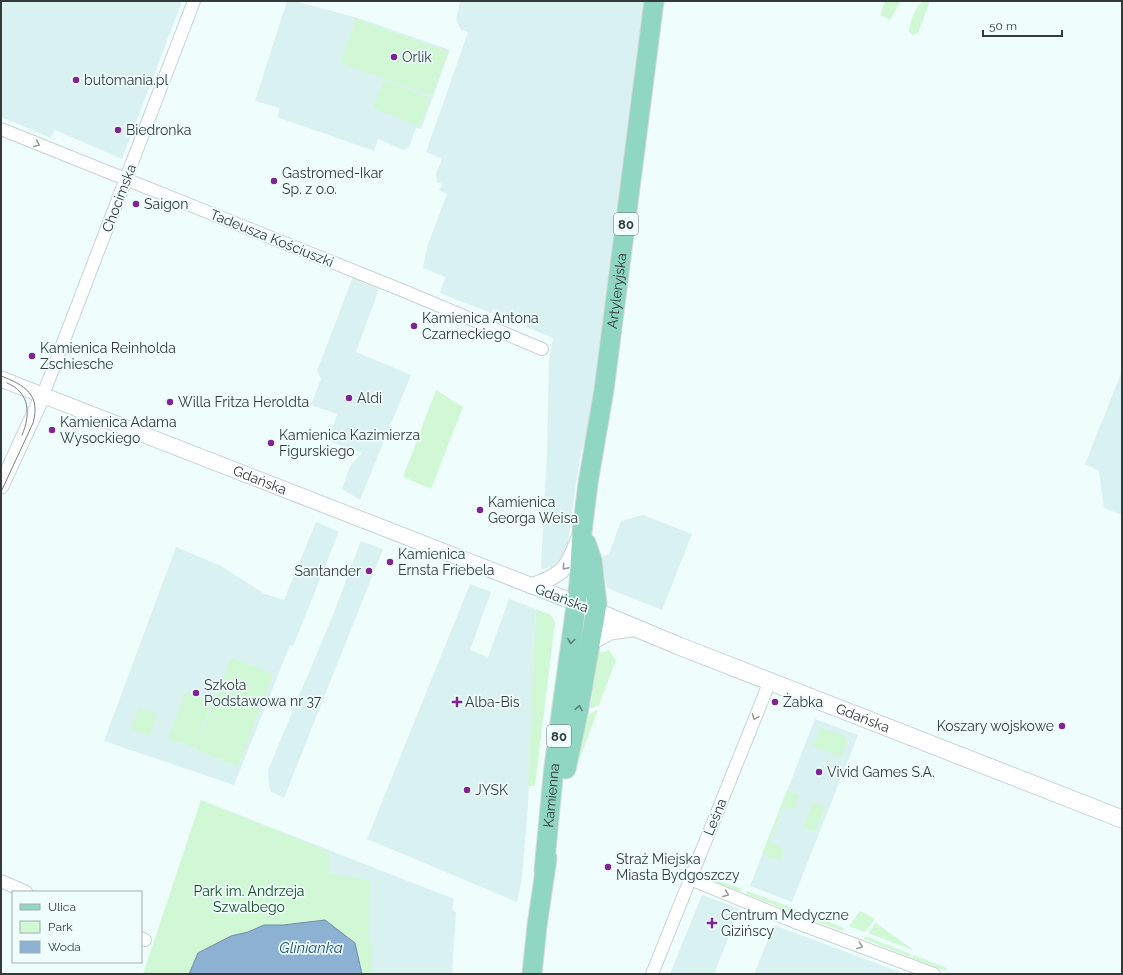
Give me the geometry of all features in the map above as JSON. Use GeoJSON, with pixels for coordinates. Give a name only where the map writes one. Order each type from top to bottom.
{"type":"FeatureCollection","features":[{"type":"Feature","properties":{"kind":"main road","name":"Artyleryjska"},"geometry":{"type":"LineString","coordinates":[[576,603],[588,483],[604,390],[654,1]]}},
{"type":"Feature","properties":{"kind":"main road","name":"Artyleryjska"},"geometry":{"type":"LineString","coordinates":[[582,532],[592,560],[596,587],[596,610]]}},
{"type":"Feature","properties":{"kind":"main road","name":"Gdańska"},"geometry":{"type":"LineString","coordinates":[[576,603],[596,610],[634,628],[1122,819]]}},
{"type":"Feature","properties":{"kind":"main road","name":"Kamienna"},"geometry":{"type":"LineString","coordinates":[[532,974],[554,767],[576,603]]}},
{"type":"Feature","properties":{"kind":"main road","name":"Kamienna"},"geometry":{"type":"LineString","coordinates":[[544,870],[578,713],[596,610]]}},
{"type":"Feature","properties":{"kind":"main road"},"geometry":{"type":"LineString","coordinates":[[590,642],[610,631],[634,628]]}},
{"type":"Feature","properties":{"kind":"street","name":"Chocimska"},"geometry":{"type":"LineString","coordinates":[[43,395],[194,1]]}},
{"type":"Feature","properties":{"kind":"street","name":"Tadeusza Kościuszki"},"geometry":{"type":"LineString","coordinates":[[1,129],[404,291],[542,349]]}},
{"type":"Feature","properties":{"kind":"street","name":"Gdańska"},"geometry":{"type":"LineString","coordinates":[[1,378],[576,603]]}},
{"type":"Feature","properties":{"kind":"street"},"geometry":{"type":"LineString","coordinates":[[1,486],[43,395]]}},
{"type":"Feature","properties":{"kind":"street"},"geometry":{"type":"LineString","coordinates":[[531,586],[551,578],[566,567],[582,532]]}},
{"type":"Feature","properties":{"kind":"street","name":"Leśna"},"geometry":{"type":"LineString","coordinates":[[652,974],[770,681]]}},
{"type":"Feature","properties":{"kind":"street"},"geometry":{"type":"LineString","coordinates":[[690,879],[800,924],[934,974]]}},
{"type":"Feature","properties":{"kind":"street"},"geometry":{"type":"LineString","coordinates":[[1,881],[24,891]]}},
{"type":"Feature","properties":{"kind":"shaded area"},"geometry":{"type":"Polygon","coordinates":[[[1,1],[182,1],[122,159],[55,130],[51,138],[1,117],[1,1]]]}},
{"type":"Feature","properties":{"kind":"shaded area"},"geometry":{"type":"Polygon","coordinates":[[[287,1],[294,1],[358,18],[450,50],[421,129],[416,128],[409,147],[404,150],[378,139],[374,151],[277,117],[280,108],[255,101],[287,1]]]}},
{"type":"Feature","properties":{"kind":"shaded area"},"geometry":{"type":"Polygon","coordinates":[[[460,1],[647,1],[590,424],[581,453],[567,551],[553,567],[541,569],[547,450],[549,360],[553,338],[526,327],[527,322],[493,309],[491,313],[440,293],[445,277],[423,268],[427,247],[447,194],[439,190],[442,184],[437,182],[436,174],[442,159],[426,152],[468,32],[461,30],[456,20],[460,1]]]}},
{"type":"Feature","properties":{"kind":"shaded area"},"geometry":{"type":"Polygon","coordinates":[[[353,277],[379,289],[356,352],[411,375],[360,500],[342,489],[350,466],[362,453],[328,441],[337,414],[311,405],[321,379],[317,371],[353,277]]]}},
{"type":"Feature","properties":{"kind":"shaded area"},"geometry":{"type":"Polygon","coordinates":[[[1122,371],[1122,515],[1104,508],[1099,471],[1085,464],[1122,371]]]}},
{"type":"Feature","properties":{"kind":"shaded area"},"geometry":{"type":"Polygon","coordinates":[[[643,515],[692,534],[662,610],[607,588],[601,558],[609,554],[621,521],[643,515]]]}},
{"type":"Feature","properties":{"kind":"shaded area","name":"Szkoła Podstawowa nr 37"},"geometry":{"type":"Polygon","coordinates":[[[316,522],[339,532],[293,646],[290,645],[234,785],[104,741],[176,547],[221,566],[265,594],[284,600],[316,522]]]}},
{"type":"Feature","properties":{"kind":"shaded area"},"geometry":{"type":"Polygon","coordinates":[[[361,541],[383,549],[284,798],[270,791],[268,770],[333,615],[361,541]]]}},
{"type":"Feature","properties":{"kind":"shaded area"},"geometry":{"type":"Polygon","coordinates":[[[470,584],[491,592],[470,650],[488,657],[509,599],[536,609],[528,805],[522,877],[517,902],[367,839],[470,584]]]}},
{"type":"Feature","properties":{"kind":"shaded area","name":"Vivid Games S.A."},"geometry":{"type":"Polygon","coordinates":[[[815,719],[858,735],[792,902],[750,886],[815,719]]]}},
{"type":"Feature","properties":{"kind":"shaded area","name":"Park im. Andrzeja Szwalbego"},"geometry":{"type":"Polygon","coordinates":[[[201,800],[454,899],[452,910],[456,912],[452,974],[145,974],[201,800]]]}},
{"type":"Feature","properties":{"kind":"shaded area","name":"Centrum Medyczne Gizińscy"},"geometry":{"type":"Polygon","coordinates":[[[702,895],[740,909],[714,974],[670,974],[702,895]]]}},
{"type":"Feature","properties":{"kind":"shaded area"},"geometry":{"type":"Polygon","coordinates":[[[774,925],[905,974],[754,974],[774,925]]]}},
{"type":"Feature","properties":{"kind":"green space"},"geometry":{"type":"Polygon","coordinates":[[[885,1],[901,1],[890,20],[880,15],[885,1]]]}},
{"type":"Feature","properties":{"kind":"green space"},"geometry":{"type":"Polygon","coordinates":[[[923,1],[928,2],[929,4],[918,33],[913,35],[909,32],[911,20],[917,7],[923,1]]]}},
{"type":"Feature","properties":{"kind":"green space","name":"Orlik"},"geometry":{"type":"Polygon","coordinates":[[[356,19],[448,52],[432,96],[340,63],[356,19]]]}},
{"type":"Feature","properties":{"kind":"green space","name":"Orlik"},"geometry":{"type":"Polygon","coordinates":[[[384,80],[430,98],[420,126],[373,108],[384,80]]]}},
{"type":"Feature","properties":{"kind":"green space"},"geometry":{"type":"Polygon","coordinates":[[[436,390],[463,407],[431,489],[403,477],[436,390]]]}},
{"type":"Feature","properties":{"kind":"green space"},"geometry":{"type":"Polygon","coordinates":[[[536,609],[551,615],[555,623],[535,786],[528,786],[536,609]]]}},
{"type":"Feature","properties":{"kind":"green space"},"geometry":{"type":"Polygon","coordinates":[[[562,647],[552,727],[549,724],[559,652],[562,647]]]}},
{"type":"Feature","properties":{"kind":"green space"},"geometry":{"type":"Polygon","coordinates":[[[608,649],[616,660],[599,705],[590,709],[598,651],[606,652],[608,649]]]}},
{"type":"Feature","properties":{"kind":"green space"},"geometry":{"type":"Polygon","coordinates":[[[231,658],[273,674],[238,766],[195,749],[231,658]]]}},
{"type":"Feature","properties":{"kind":"green space"},"geometry":{"type":"Polygon","coordinates":[[[186,691],[212,701],[194,748],[168,738],[186,691]]]}},
{"type":"Feature","properties":{"kind":"green space"},"geometry":{"type":"Polygon","coordinates":[[[138,708],[157,714],[150,736],[131,729],[138,708]]]}},
{"type":"Feature","properties":{"kind":"green space"},"geometry":{"type":"Polygon","coordinates":[[[598,710],[578,763],[575,762],[589,714],[598,710]]]}},
{"type":"Feature","properties":{"kind":"green space"},"geometry":{"type":"Polygon","coordinates":[[[821,727],[848,738],[841,757],[813,746],[821,727]]]}},
{"type":"Feature","properties":{"kind":"green space"},"geometry":{"type":"Polygon","coordinates":[[[787,790],[799,795],[793,810],[783,806],[769,842],[784,849],[780,861],[762,854],[787,790]]]}},
{"type":"Feature","properties":{"kind":"green space","name":"Park im. Andrzeja Szwalbego"},"geometry":{"type":"Polygon","coordinates":[[[201,800],[329,852],[329,873],[371,881],[369,908],[372,974],[143,974],[201,800]]]}},
{"type":"Feature","properties":{"kind":"green space"},"geometry":{"type":"Polygon","coordinates":[[[813,802],[825,807],[815,832],[803,828],[813,802]]]}},
{"type":"Feature","properties":{"kind":"green space"},"geometry":{"type":"Polygon","coordinates":[[[704,875],[742,889],[741,892],[704,878],[704,875]]]}},
{"type":"Feature","properties":{"kind":"green space"},"geometry":{"type":"Polygon","coordinates":[[[747,891],[798,910],[794,913],[746,894],[747,891]]]}},
{"type":"Feature","properties":{"kind":"green space"},"geometry":{"type":"Polygon","coordinates":[[[860,911],[875,919],[865,932],[849,926],[860,911]]]}},
{"type":"Feature","properties":{"kind":"green space"},"geometry":{"type":"Polygon","coordinates":[[[807,913],[844,928],[842,931],[806,917],[807,913]]]}},
{"type":"Feature","properties":{"kind":"green space"},"geometry":{"type":"Polygon","coordinates":[[[876,923],[912,949],[912,950],[868,933],[876,923]]]}},
{"type":"Feature","properties":{"kind":"green space"},"geometry":{"type":"Polygon","coordinates":[[[865,936],[911,954],[910,957],[864,939],[865,936]]]}},
{"type":"Feature","properties":{"kind":"green space"},"geometry":{"type":"Polygon","coordinates":[[[914,955],[947,968],[945,971],[912,958],[914,955]]]}},
{"type":"Feature","properties":{"kind":"water","name":"Glinianka"},"geometry":{"type":"Polygon","coordinates":[[[325,920],[355,943],[362,974],[189,974],[198,953],[231,936],[248,932],[264,925],[283,925],[325,920]]]}},
{"type":"Feature","properties":{"kind":"tram line"},"geometry":{"type":"LineString","coordinates":[[1,376],[24,387],[33,398],[35,405],[33,423],[1,492]]}},
{"type":"Feature","properties":{"kind":"tram line"},"geometry":{"type":"LineString","coordinates":[[7,383],[15,387],[24,398],[27,420],[22,435]]}},
{"type":"Feature","properties":{"kind":"place","name":"Orlik"},"geometry":{"type":"Point","coordinates":[394,57]}},
{"type":"Feature","properties":{"kind":"place","name":"butomania.pl"},"geometry":{"type":"Point","coordinates":[76,80]}},
{"type":"Feature","properties":{"kind":"place","name":"Biedronka"},"geometry":{"type":"Point","coordinates":[118,130]}},
{"type":"Feature","properties":{"kind":"place","name":"Gastromed-Ikar Sp. z o.o."},"geometry":{"type":"Point","coordinates":[274,181]}},
{"type":"Feature","properties":{"kind":"place","name":"Saigon"},"geometry":{"type":"Point","coordinates":[136,204]}},
{"type":"Feature","properties":{"kind":"place","name":"Kamienica Antona Czarneckiego"},"geometry":{"type":"Point","coordinates":[414,326]}},
{"type":"Feature","properties":{"kind":"place","name":"Kamienica Reinholda Zschiesche"},"geometry":{"type":"Point","coordinates":[32,356]}},
{"type":"Feature","properties":{"kind":"place","name":"Aldi"},"geometry":{"type":"Point","coordinates":[349,398]}},
{"type":"Feature","properties":{"kind":"place","name":"Willa Fritza Heroldta"},"geometry":{"type":"Point","coordinates":[170,402]}},
{"type":"Feature","properties":{"kind":"place","name":"Kamienica Adama Wysockiego"},"geometry":{"type":"Point","coordinates":[52,430]}},
{"type":"Feature","properties":{"kind":"place","name":"Kamienica Kazimierza Figurskiego"},"geometry":{"type":"Point","coordinates":[271,443]}},
{"type":"Feature","properties":{"kind":"place","name":"Kamienica Georga Weisa"},"geometry":{"type":"Point","coordinates":[480,510]}},
{"type":"Feature","properties":{"kind":"place","name":"Kamienica Ernsta Friebela"},"geometry":{"type":"Point","coordinates":[390,562]}},
{"type":"Feature","properties":{"kind":"place","name":"Santander"},"geometry":{"type":"Point","coordinates":[369,571]}},
{"type":"Feature","properties":{"kind":"place","name":"Szkoła Podstawowa nr 37"},"geometry":{"type":"Point","coordinates":[196,693]}},
{"type":"Feature","properties":{"kind":"place","name":"Alba-Bis"},"geometry":{"type":"Point","coordinates":[457,702]}},
{"type":"Feature","properties":{"kind":"place","name":"Żabka"},"geometry":{"type":"Point","coordinates":[775,702]}},
{"type":"Feature","properties":{"kind":"place","name":"Koszary wojskowe"},"geometry":{"type":"Point","coordinates":[1062,726]}},
{"type":"Feature","properties":{"kind":"place","name":"Vivid Games S.A."},"geometry":{"type":"Point","coordinates":[819,772]}},
{"type":"Feature","properties":{"kind":"place","name":"JYSK"},"geometry":{"type":"Point","coordinates":[467,790]}},
{"type":"Feature","properties":{"kind":"place","name":"Straż Miejska Miasta Bydgoszczy"},"geometry":{"type":"Point","coordinates":[608,867]}},
{"type":"Feature","properties":{"kind":"place","name":"Centrum Medyczne Gizińscy"},"geometry":{"type":"Point","coordinates":[712,923]}}]}
